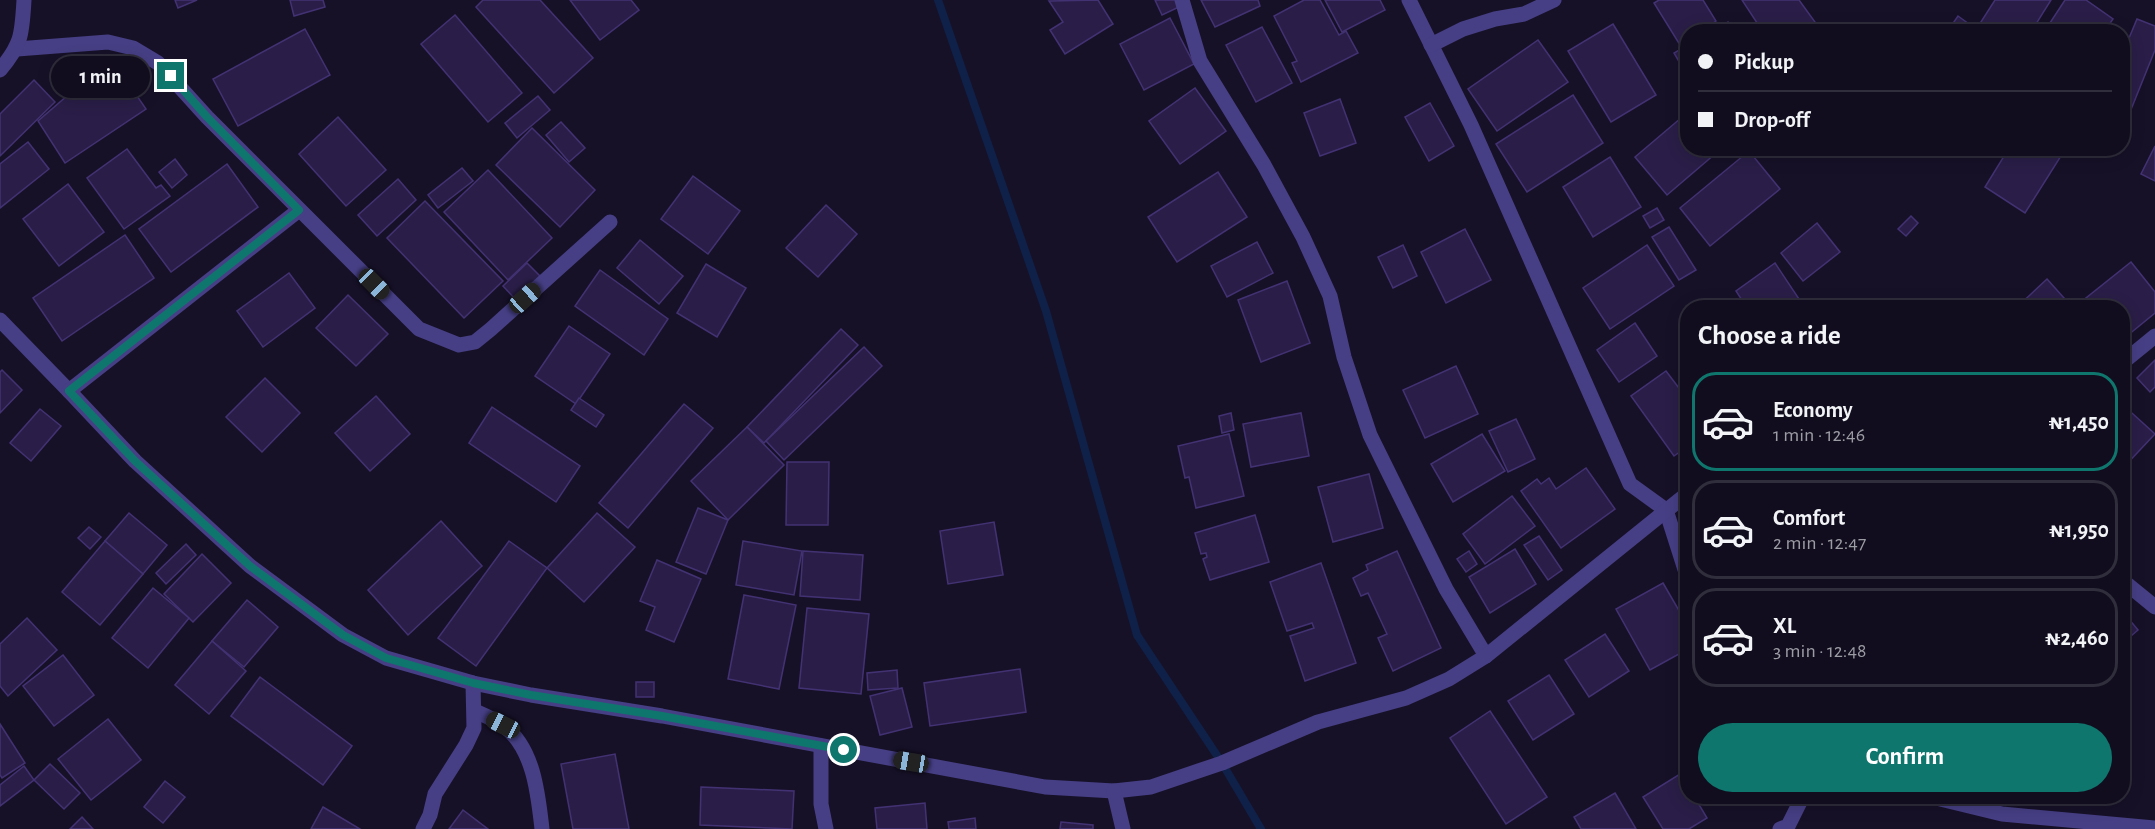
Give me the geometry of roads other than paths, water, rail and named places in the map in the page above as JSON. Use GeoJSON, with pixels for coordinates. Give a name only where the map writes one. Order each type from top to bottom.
{"type":"FeatureCollection","features":[{"type":"Feature","properties":{"kind":"street"},"geometry":{"type":"LineString","coordinates":[[0,70],[17,49],[23,27],[24,0]]}},
{"type":"Feature","properties":{"kind":"street"},"geometry":{"type":"LineString","coordinates":[[1182,0],[1200,61],[1264,165],[1303,237],[1329,296],[1344,357],[1370,435],[1446,589],[1486,656]]}},
{"type":"Feature","properties":{"kind":"street"},"geometry":{"type":"LineString","coordinates":[[1408,0],[1471,125],[1630,484],[1666,510],[1680,554]]}},
{"type":"Feature","properties":{"kind":"street"},"geometry":{"type":"LineString","coordinates":[[1431,45],[1463,29],[1495,19],[1524,14],[1554,0]]}},
{"type":"Feature","properties":{"kind":"street"},"geometry":{"type":"LineString","coordinates":[[17,49],[108,42],[133,48],[159,63],[207,117],[419,328],[459,345],[475,342],[491,329],[610,222]]}},
{"type":"Feature","properties":{"kind":"street"},"geometry":{"type":"LineString","coordinates":[[69,391],[299,210]]}},
{"type":"Feature","properties":{"kind":"street"},"geometry":{"type":"LineString","coordinates":[[0,320],[135,461],[250,566],[343,635],[386,658],[473,683],[531,695],[662,716],[1045,787],[1114,791],[1151,787],[1222,763],[1318,722],[1406,698],[1449,679],[1486,656],[1680,499]]}},
{"type":"Feature","properties":{"kind":"street"},"geometry":{"type":"LineString","coordinates":[[2130,356],[2155,336]]}},
{"type":"Feature","properties":{"kind":"street"},"geometry":{"type":"LineString","coordinates":[[2130,587],[2155,607]]}},
{"type":"Feature","properties":{"kind":"street"},"geometry":{"type":"LineString","coordinates":[[423,829],[430,815],[435,794],[474,728],[473,683]]}},
{"type":"Feature","properties":{"kind":"street"},"geometry":{"type":"LineString","coordinates":[[475,711],[503,725],[520,741],[529,761],[542,829]]}},
{"type":"Feature","properties":{"kind":"street"},"geometry":{"type":"LineString","coordinates":[[821,746],[821,804],[826,829]]}},
{"type":"Feature","properties":{"kind":"street"},"geometry":{"type":"LineString","coordinates":[[1114,791],[1123,829]]}},
{"type":"Feature","properties":{"kind":"street"},"geometry":{"type":"LineString","coordinates":[[1780,829],[1788,826],[1799,804]]}},
{"type":"Feature","properties":{"kind":"street"},"geometry":{"type":"LineString","coordinates":[[1961,804],[2002,814],[2155,828]]}},
{"type":"Feature","properties":{"kind":"waterway"},"geometry":{"type":"LineString","coordinates":[[938,0],[1046,311],[1137,635],[1222,763],[1261,829]]}}]}
